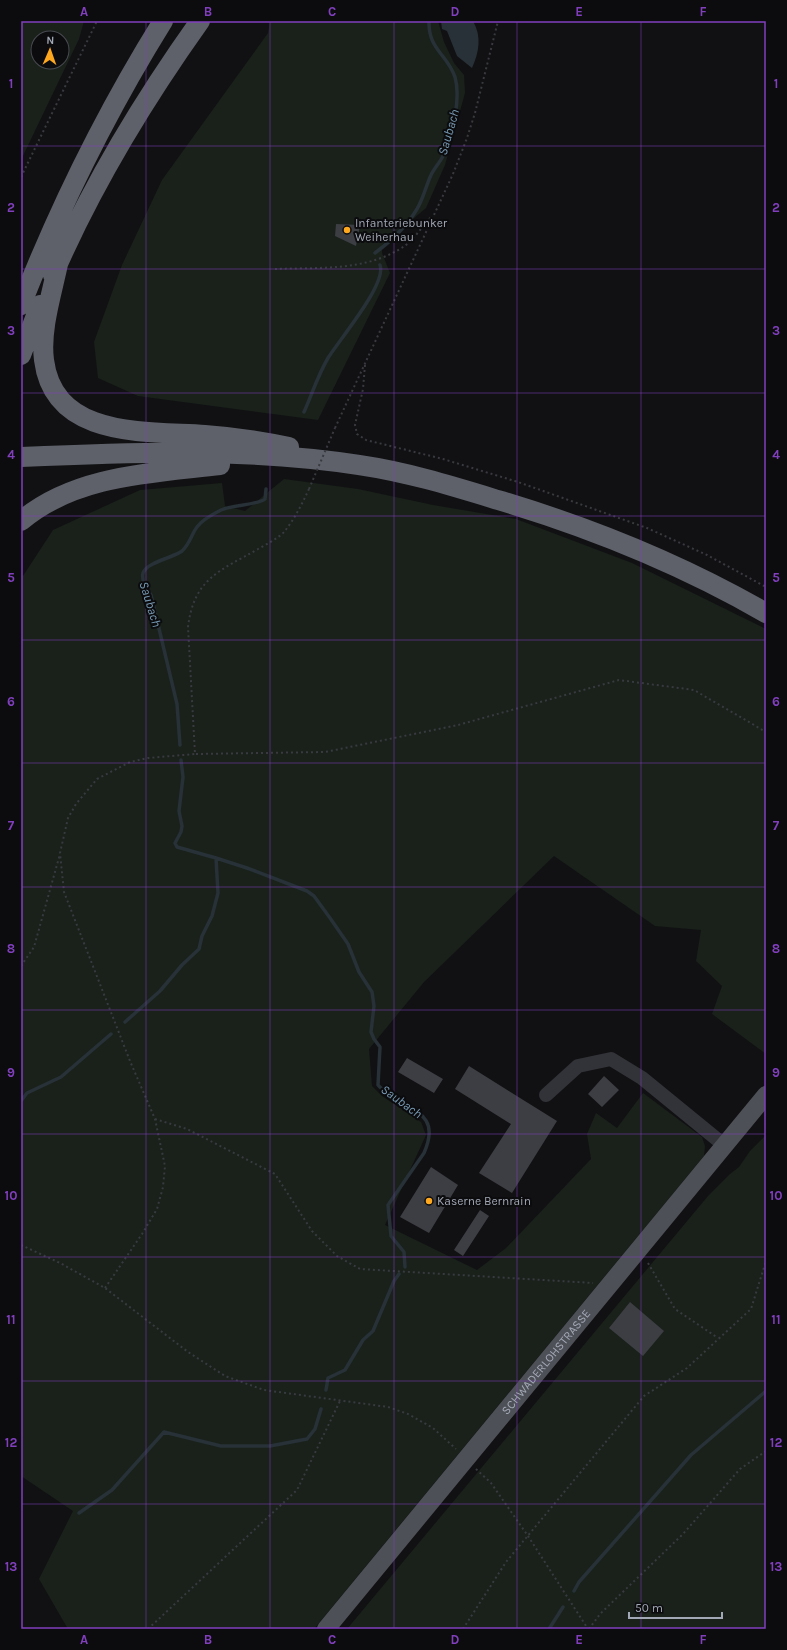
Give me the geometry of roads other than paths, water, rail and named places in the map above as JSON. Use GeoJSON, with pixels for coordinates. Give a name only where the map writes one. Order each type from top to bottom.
{"type":"FeatureCollection","features":[{"type":"Feature","properties":{"kind":"highway"},"geometry":{"type":"LineString","coordinates":[[21,305],[41,254],[84,162],[123,90],[164,21]]}},
{"type":"Feature","properties":{"kind":"highway"},"geometry":{"type":"LineString","coordinates":[[21,355],[37,312],[58,264],[100,178],[127,130],[172,60],[200,21]]}},
{"type":"Feature","properties":{"kind":"highway"},"geometry":{"type":"LineString","coordinates":[[58,264],[44,333],[43,359],[47,375],[55,392],[67,405],[82,417],[101,425],[131,430],[207,435],[252,440],[398,472],[492,498],[576,525],[654,555],[766,613]]}},
{"type":"Feature","properties":{"kind":"highway"},"geometry":{"type":"LineString","coordinates":[[22,460],[109,454],[232,454],[331,462],[398,472]]}},
{"type":"Feature","properties":{"kind":"highway"},"geometry":{"type":"LineString","coordinates":[[22,460],[220,465],[299,469],[338,473],[492,498]]}},
{"type":"Feature","properties":{"kind":"highway"},"geometry":{"type":"LineString","coordinates":[[21,521],[47,503],[91,485],[139,475],[220,465]]}},
{"type":"Feature","properties":{"kind":"main road","name":"SCHWADERLOHSTRASSE"},"geometry":{"type":"LineString","coordinates":[[326,1629],[766,1095]]}},
{"type":"Feature","properties":{"kind":"lane"},"geometry":{"type":"LineString","coordinates":[[546,1095],[578,1066],[611,1059],[642,1078],[724,1145]]}},
{"type":"Feature","properties":{"kind":"waterway","name":"Saubach"},"geometry":{"type":"LineString","coordinates":[[375,253],[398,233],[417,209],[431,175],[445,152],[451,135],[457,105],[457,85],[452,69],[435,45],[430,31],[429,21]]}},
{"type":"Feature","properties":{"kind":"waterway","name":"Saubach"},"geometry":{"type":"LineString","coordinates":[[304,412],[324,364],[370,298],[380,274],[380,265]]}},
{"type":"Feature","properties":{"kind":"waterway","name":"Saubach"},"geometry":{"type":"LineString","coordinates":[[180,745],[177,704],[151,595],[146,588],[143,573],[145,569],[155,563],[182,551],[197,527],[208,517],[226,508],[262,501],[265,499],[266,489]]}},
{"type":"Feature","properties":{"kind":"waterway","name":"Saubach"},"geometry":{"type":"LineString","coordinates":[[125,1022],[160,991],[182,965],[199,949],[202,936],[212,916],[218,893],[216,858],[177,847],[175,843],[181,832],[182,826],[179,811],[183,777],[181,760]]}},
{"type":"Feature","properties":{"kind":"waterway","name":"Saubach"},"geometry":{"type":"LineString","coordinates":[[216,858],[307,891],[314,896],[348,944],[359,972],[372,992],[374,1006],[371,1032],[380,1047],[378,1085],[417,1111],[427,1123],[429,1131],[428,1141],[424,1153],[388,1205],[391,1236],[404,1252],[405,1267]]}},
{"type":"Feature","properties":{"kind":"waterway"},"geometry":{"type":"LineString","coordinates":[[21,1101],[27,1093],[61,1077],[111,1034]]}},
{"type":"Feature","properties":{"kind":"waterway"},"geometry":{"type":"LineString","coordinates":[[326,1390],[328,1378],[345,1370],[363,1340],[373,1331],[394,1281],[399,1274]]}},
{"type":"Feature","properties":{"kind":"waterway"},"geometry":{"type":"LineString","coordinates":[[574,1591],[579,1582],[691,1455],[766,1391]]}},
{"type":"Feature","properties":{"kind":"waterway"},"geometry":{"type":"LineString","coordinates":[[79,1513],[112,1490],[164,1432],[221,1446],[270,1446],[307,1439],[315,1429],[321,1409]]}},
{"type":"Feature","properties":{"kind":"waterway"},"geometry":{"type":"LineString","coordinates":[[549,1629],[563,1607]]}},
{"type":"Feature","properties":{"kind":"place","name":"Infanteriebunker Weiherhau"},"geometry":{"type":"Point","coordinates":[347,230]}},
{"type":"Feature","properties":{"kind":"place","name":"Kaserne Bernrain"},"geometry":{"type":"Point","coordinates":[429,1201]}}]}
